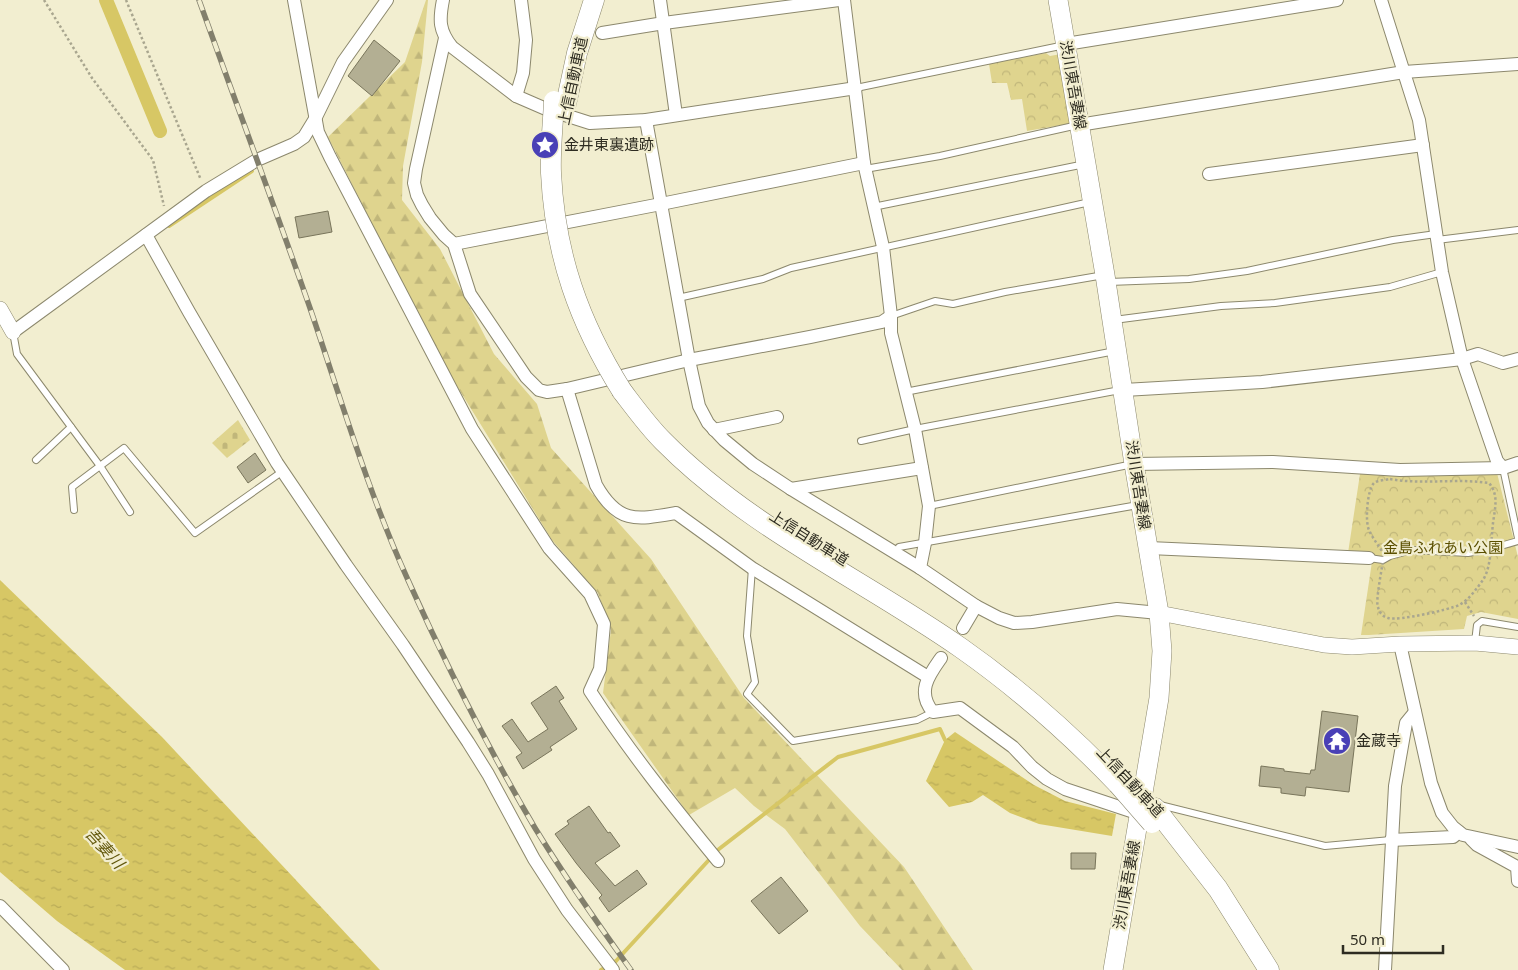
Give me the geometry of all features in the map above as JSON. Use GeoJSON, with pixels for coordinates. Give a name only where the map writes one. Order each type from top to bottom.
{"type":"FeatureCollection","features":[{"type":"Feature","properties":{"kind":"highway","name":"上信自動車道"},"geometry":{"type":"LineString","coordinates":[[582,0],[566,46],[559,76],[564,197],[570,240],[583,286],[626,387],[699,460],[769,514],[967,637],[1052,706],[1093,743],[1182,860],[1214,893],[1269,970]]}},
{"type":"Feature","properties":{"kind":"highway","name":"上信自動車道"},"geometry":{"type":"LineString","coordinates":[[560,102],[594,0]]}},
{"type":"Feature","properties":{"kind":"highway","name":"上信自動車道"},"geometry":{"type":"LineString","coordinates":[[1214,893],[1256,970]]}},
{"type":"Feature","properties":{"kind":"main road","name":"渋川東吾妻線"},"geometry":{"type":"LineString","coordinates":[[1058,0],[1106,278],[1134,464],[1160,613],[1162,651],[1159,698],[1113,970]]}},
{"type":"Feature","properties":{"kind":"street"},"geometry":{"type":"LineString","coordinates":[[294,0],[318,132],[330,157],[472,429],[549,548],[590,594],[604,624],[600,669],[590,691],[606,716],[672,805],[718,861]]}},
{"type":"Feature","properties":{"kind":"street"},"geometry":{"type":"LineString","coordinates":[[0,309],[13,332],[206,191],[256,160],[294,144],[304,137],[343,62],[387,0]]}},
{"type":"Feature","properties":{"kind":"street"},"geometry":{"type":"LineString","coordinates":[[443,0],[440,15],[441,28],[445,38],[452,47],[516,96],[546,109],[590,123],[646,120],[856,88]]}},
{"type":"Feature","properties":{"kind":"street"},"geometry":{"type":"LineString","coordinates":[[516,96],[523,73],[526,40],[522,0]]}},
{"type":"Feature","properties":{"kind":"street"},"geometry":{"type":"LineString","coordinates":[[660,0],[676,115]]}},
{"type":"Feature","properties":{"kind":"street"},"geometry":{"type":"LineString","coordinates":[[602,33],[839,0]]}},
{"type":"Feature","properties":{"kind":"street"},"geometry":{"type":"LineString","coordinates":[[844,0],[864,166],[883,247],[891,332],[915,429],[929,506],[920,568]]}},
{"type":"Feature","properties":{"kind":"street"},"geometry":{"type":"LineString","coordinates":[[1066,44],[1337,0]]}},
{"type":"Feature","properties":{"kind":"street"},"geometry":{"type":"LineString","coordinates":[[1381,0],[1419,120],[1442,272],[1462,359],[1497,461],[1503,468]]}},
{"type":"Feature","properties":{"kind":"street"},"geometry":{"type":"LineString","coordinates":[[445,38],[416,169],[414,183],[417,195],[430,218],[454,244],[470,294],[526,377],[539,390],[547,392],[567,389],[689,360],[882,322],[891,316]]}},
{"type":"Feature","properties":{"kind":"street"},"geometry":{"type":"LineString","coordinates":[[1079,125],[1404,72],[1518,64]]}},
{"type":"Feature","properties":{"kind":"street"},"geometry":{"type":"LineString","coordinates":[[646,120],[689,360],[699,406],[708,423],[724,440],[752,464],[920,568],[976,606],[999,618],[1014,623],[1117,609],[1160,613],[1324,645],[1352,647],[1475,643],[1518,647]]}},
{"type":"Feature","properties":{"kind":"street"},"geometry":{"type":"LineString","coordinates":[[1209,174],[1423,145]]}},
{"type":"Feature","properties":{"kind":"street"},"geometry":{"type":"LineString","coordinates":[[454,244],[864,166]]}},
{"type":"Feature","properties":{"kind":"street"},"geometry":{"type":"LineString","coordinates":[[146,235],[283,471],[346,566],[403,645],[468,742],[488,774],[534,859],[567,910],[613,970]]}},
{"type":"Feature","properties":{"kind":"street"},"geometry":{"type":"LineString","coordinates":[[1124,390],[1262,382],[1462,359],[1478,354],[1503,363],[1518,360]]}},
{"type":"Feature","properties":{"kind":"street"},"geometry":{"type":"LineString","coordinates":[[567,389],[596,485],[602,496],[613,508],[626,516],[636,519],[676,513],[752,568],[928,677]]}},
{"type":"Feature","properties":{"kind":"street"},"geometry":{"type":"LineString","coordinates":[[714,430],[777,416]]}},
{"type":"Feature","properties":{"kind":"street"},"geometry":{"type":"LineString","coordinates":[[1134,464],[1273,462],[1400,470],[1503,468],[1518,463]]}},
{"type":"Feature","properties":{"kind":"street"},"geometry":{"type":"LineString","coordinates":[[791,489],[922,468]]}},
{"type":"Feature","properties":{"kind":"street"},"geometry":{"type":"LineString","coordinates":[[1149,548],[1369,558]]}},
{"type":"Feature","properties":{"kind":"street"},"geometry":{"type":"LineString","coordinates":[[963,628],[976,606]]}},
{"type":"Feature","properties":{"kind":"street"},"geometry":{"type":"LineString","coordinates":[[1400,644],[1431,782],[1442,813],[1453,827],[1477,845],[1516,867],[1518,881]]}},
{"type":"Feature","properties":{"kind":"street"},"geometry":{"type":"LineString","coordinates":[[941,658],[928,677],[925,694],[928,707],[933,712],[960,708],[1013,747],[1032,767],[1047,779],[1066,789],[1141,807]]}},
{"type":"Feature","properties":{"kind":"street"},"geometry":{"type":"LineString","coordinates":[[1385,970],[1395,786],[1406,723],[1415,712]]}},
{"type":"Feature","properties":{"kind":"street"},"geometry":{"type":"LineString","coordinates":[[1391,840],[1453,837],[1463,834],[1518,847]]}},
{"type":"Feature","properties":{"kind":"street"},"geometry":{"type":"LineString","coordinates":[[0,906],[63,970]]}},
{"type":"Feature","properties":{"kind":"lane"},"geometry":{"type":"LineString","coordinates":[[856,88],[1066,44]]}},
{"type":"Feature","properties":{"kind":"lane"},"geometry":{"type":"LineString","coordinates":[[864,166],[940,156],[1079,125]]}},
{"type":"Feature","properties":{"kind":"lane"},"geometry":{"type":"LineString","coordinates":[[874,207],[1086,164]]}},
{"type":"Feature","properties":{"kind":"lane"},"geometry":{"type":"LineString","coordinates":[[678,298],[763,279],[790,268],[1093,202]]}},
{"type":"Feature","properties":{"kind":"lane"},"geometry":{"type":"LineString","coordinates":[[891,316],[935,301],[953,304],[1005,292],[1106,278],[1188,279],[1247,271],[1393,240],[1518,230]]}},
{"type":"Feature","properties":{"kind":"lane"},"geometry":{"type":"LineString","coordinates":[[1112,320],[1221,306],[1275,303],[1390,287],[1442,272]]}},
{"type":"Feature","properties":{"kind":"lane"},"geometry":{"type":"LineString","coordinates":[[13,332],[17,354],[100,466],[130,512]]}},
{"type":"Feature","properties":{"kind":"lane"},"geometry":{"type":"LineString","coordinates":[[905,392],[1117,351]]}},
{"type":"Feature","properties":{"kind":"lane"},"geometry":{"type":"LineString","coordinates":[[861,441],[915,429],[1124,390]]}},
{"type":"Feature","properties":{"kind":"lane"},"geometry":{"type":"LineString","coordinates":[[36,460],[71,427]]}},
{"type":"Feature","properties":{"kind":"lane"},"geometry":{"type":"LineString","coordinates":[[74,510],[72,487],[124,448],[195,533],[283,471]]}},
{"type":"Feature","properties":{"kind":"lane"},"geometry":{"type":"LineString","coordinates":[[929,506],[1134,464]]}},
{"type":"Feature","properties":{"kind":"lane"},"geometry":{"type":"LineString","coordinates":[[1369,558],[1383,560],[1412,550],[1468,552],[1490,549],[1518,540],[1503,468]]}},
{"type":"Feature","properties":{"kind":"lane"},"geometry":{"type":"LineString","coordinates":[[900,546],[1142,504]]}},
{"type":"Feature","properties":{"kind":"lane"},"geometry":{"type":"LineString","coordinates":[[752,568],[747,636],[754,682],[747,694],[793,741],[917,720],[933,712]]}},
{"type":"Feature","properties":{"kind":"lane"},"geometry":{"type":"LineString","coordinates":[[1475,643],[1477,625],[1482,621],[1518,627]]}},
{"type":"Feature","properties":{"kind":"lane"},"geometry":{"type":"LineString","coordinates":[[1141,807],[1325,846],[1391,840]]}},
{"type":"Feature","properties":{"kind":"path"},"geometry":{"type":"LineString","coordinates":[[44,0],[92,78],[153,160],[167,219]]}},
{"type":"Feature","properties":{"kind":"path"},"geometry":{"type":"LineString","coordinates":[[126,0],[206,191]]}},
{"type":"Feature","properties":{"kind":"path"},"geometry":{"type":"LineString","coordinates":[[1465,601],[1479,624]]}},
{"type":"Feature","properties":{"kind":"green space"},"geometry":{"type":"Polygon","coordinates":[[[426,0],[428,0],[422,62],[403,166],[402,200],[440,249],[494,354],[537,404],[551,448],[651,559],[744,698],[904,867],[973,970],[902,970],[860,926],[785,829],[754,806],[735,788],[689,815],[603,693],[611,630],[598,593],[552,540],[444,365],[328,137],[405,62],[426,0]]]}},
{"type":"Feature","properties":{"kind":"green space"},"geometry":{"type":"Polygon","coordinates":[[[1046,53],[1050,56],[1061,54],[1073,123],[1027,131],[1022,99],[1011,100],[1007,83],[992,83],[989,64],[1046,53]]]}},
{"type":"Feature","properties":{"kind":"green space"},"geometry":{"type":"Polygon","coordinates":[[[238,420],[250,440],[227,458],[212,443],[238,420]]]}},
{"type":"Feature","properties":{"kind":"green space","name":"金島ふれあい公園"},"geometry":{"type":"Polygon","coordinates":[[[1497,473],[1518,557],[1518,619],[1481,612],[1467,616],[1464,629],[1361,635],[1373,555],[1348,553],[1360,474],[1497,473]]]}},
{"type":"Feature","properties":{"kind":"water","name":"吾妻川"},"geometry":{"type":"Polygon","coordinates":[[[0,580],[162,737],[380,970],[125,970],[57,921],[0,872],[0,580]]]}},
{"type":"Feature","properties":{"kind":"water"},"geometry":{"type":"Polygon","coordinates":[[[955,732],[1034,785],[1065,801],[1116,814],[1112,836],[1039,824],[1010,813],[983,795],[972,802],[949,807],[926,781],[945,740],[955,732]]]}},
{"type":"Feature","properties":{"kind":"building"},"geometry":{"type":"Polygon","coordinates":[[[374,40],[400,61],[372,96],[348,76],[374,40]]]}},
{"type":"Feature","properties":{"kind":"building"},"geometry":{"type":"Polygon","coordinates":[[[328,211],[332,232],[299,238],[295,217],[328,211]]]}},
{"type":"Feature","properties":{"kind":"building"},"geometry":{"type":"Polygon","coordinates":[[[255,453],[266,470],[248,483],[237,467],[255,453]]]}},
{"type":"Feature","properties":{"kind":"building"},"geometry":{"type":"Polygon","coordinates":[[[556,686],[564,698],[559,701],[577,729],[550,747],[552,750],[523,769],[516,757],[522,753],[502,726],[512,719],[528,742],[548,729],[531,703],[556,686]]]}},
{"type":"Feature","properties":{"kind":"building","name":"金蔵寺"},"geometry":{"type":"Polygon","coordinates":[[[1322,711],[1358,716],[1349,792],[1306,787],[1305,796],[1281,793],[1281,788],[1259,786],[1261,766],[1310,774],[1311,770],[1315,770],[1322,711]]]}},
{"type":"Feature","properties":{"kind":"building"},"geometry":{"type":"Polygon","coordinates":[[[589,806],[608,833],[610,832],[620,846],[595,863],[615,886],[637,870],[647,884],[609,912],[599,898],[602,895],[555,834],[569,824],[567,821],[589,806]]]}},
{"type":"Feature","properties":{"kind":"building"},"geometry":{"type":"Polygon","coordinates":[[[1071,853],[1096,853],[1095,869],[1071,869],[1071,853]]]}},
{"type":"Feature","properties":{"kind":"building"},"geometry":{"type":"Polygon","coordinates":[[[781,877],[808,911],[779,934],[751,901],[781,877]]]}},
{"type":"Feature","properties":{"kind":"waterway"},"geometry":{"type":"LineString","coordinates":[[106,0],[160,131]]}},
{"type":"Feature","properties":{"kind":"waterway"},"geometry":{"type":"LineString","coordinates":[[169,226],[252,171]]}},
{"type":"Feature","properties":{"kind":"waterway"},"geometry":{"type":"LineString","coordinates":[[601,970],[616,961],[719,849],[838,757],[940,729],[945,740]]}},
{"type":"Feature","properties":{"kind":"railway"},"geometry":{"type":"LineString","coordinates":[[199,0],[310,308],[380,513],[408,580],[468,706],[535,828],[594,918],[631,970]]}},
{"type":"Feature","properties":{"kind":"place","name":"金井東裏遺跡"},"geometry":{"type":"Point","coordinates":[545,145]}},
{"type":"Feature","properties":{"kind":"place","name":"金蔵寺"},"geometry":{"type":"Point","coordinates":[1337,741]}}]}
